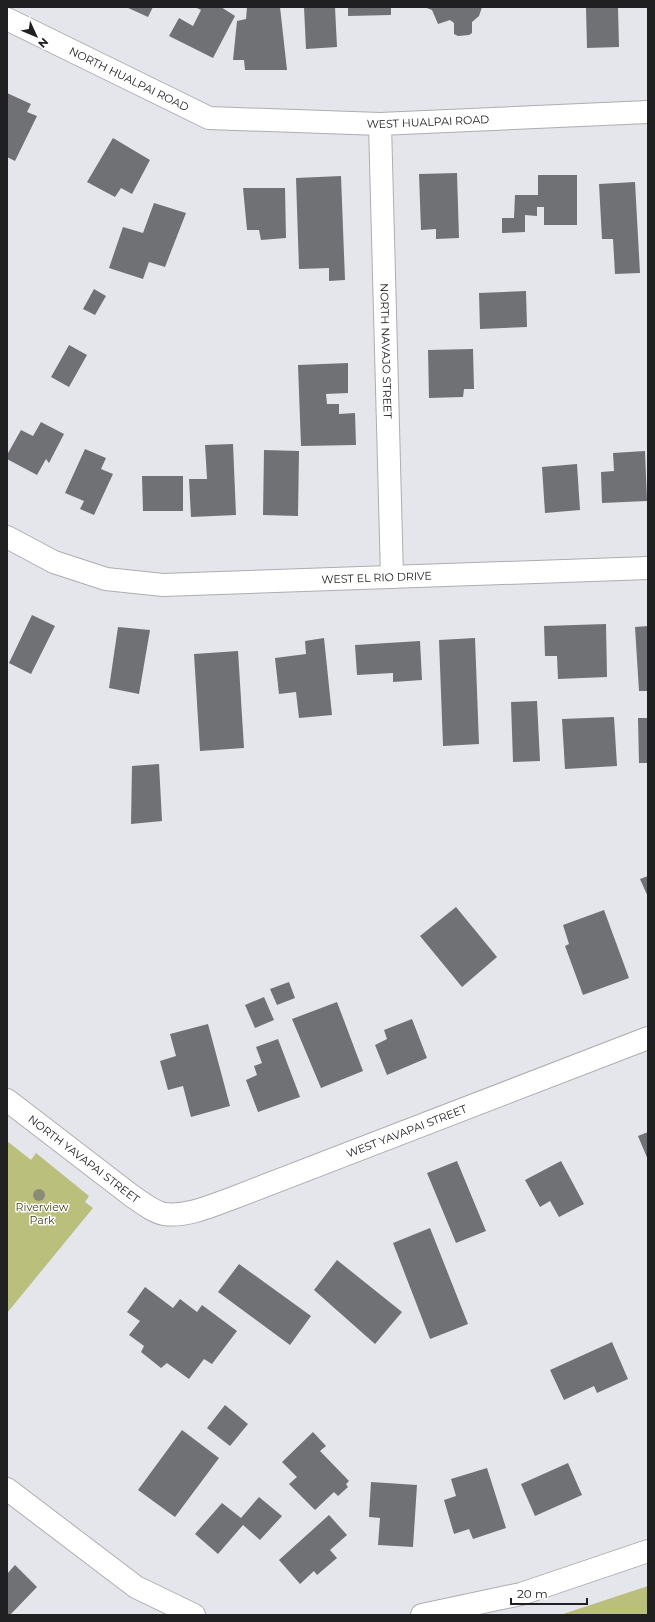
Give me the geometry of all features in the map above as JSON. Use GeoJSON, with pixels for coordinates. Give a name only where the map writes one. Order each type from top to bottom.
{"type":"FeatureCollection","features":[{"type":"Feature","properties":{"kind":"street","name":"NORTH HUALPAI ROAD"},"geometry":{"type":"LineString","coordinates":[[7,19],[209,118]]}},
{"type":"Feature","properties":{"kind":"street","name":"WEST HUALPAI ROAD"},"geometry":{"type":"LineString","coordinates":[[209,118],[380,124],[648,112]]}},
{"type":"Feature","properties":{"kind":"street","name":"NORTH NAVAJO STREET"},"geometry":{"type":"LineString","coordinates":[[380,124],[392,577]]}},
{"type":"Feature","properties":{"kind":"street","name":"WEST EL RIO DRIVE"},"geometry":{"type":"LineString","coordinates":[[7,537],[54,562],[106,579],[163,585],[648,568]]}},
{"type":"Feature","properties":{"kind":"street","name":"WEST YAVAPAI STREET"},"geometry":{"type":"LineString","coordinates":[[163,1214],[184,1214],[218,1203],[648,1038]]}},
{"type":"Feature","properties":{"kind":"street","name":"NORTH YAVAPAI STREET"},"geometry":{"type":"LineString","coordinates":[[7,1100],[132,1196],[163,1214]]}},
{"type":"Feature","properties":{"kind":"street"},"geometry":{"type":"LineString","coordinates":[[7,1489],[136,1587],[194,1615]]}},
{"type":"Feature","properties":{"kind":"street"},"geometry":{"type":"LineString","coordinates":[[422,1615],[521,1594],[648,1551]]}},
{"type":"Feature","properties":{"kind":"green space","name":"Riverview Park"},"geometry":{"type":"Polygon","coordinates":[[[7,1141],[31,1160],[36,1153],[89,1196],[85,1202],[93,1208],[7,1313],[7,1141]]]}},
{"type":"Feature","properties":{"kind":"green space"},"geometry":{"type":"Polygon","coordinates":[[[648,1586],[648,1615],[560,1615],[648,1586]]]}},
{"type":"Feature","properties":{"kind":"building"},"geometry":{"type":"Polygon","coordinates":[[[126,7],[153,7],[148,17],[126,7]]]}},
{"type":"Feature","properties":{"kind":"building"},"geometry":{"type":"Polygon","coordinates":[[[195,7],[221,7],[235,16],[213,58],[169,36],[179,18],[193,26],[201,10],[195,7]]]}},
{"type":"Feature","properties":{"kind":"building"},"geometry":{"type":"Polygon","coordinates":[[[247,7],[280,7],[287,70],[245,70],[244,60],[233,60],[237,21],[246,19],[247,7]]]}},
{"type":"Feature","properties":{"kind":"building"},"geometry":{"type":"Polygon","coordinates":[[[304,7],[335,7],[337,47],[306,49],[304,7]]]}},
{"type":"Feature","properties":{"kind":"building"},"geometry":{"type":"Polygon","coordinates":[[[348,7],[391,7],[391,15],[348,16],[348,7]]]}},
{"type":"Feature","properties":{"kind":"building"},"geometry":{"type":"Polygon","coordinates":[[[424,7],[482,7],[479,16],[472,22],[472,33],[469,35],[458,36],[454,34],[454,23],[450,20],[438,24],[432,10],[424,7]]]}},
{"type":"Feature","properties":{"kind":"building"},"geometry":{"type":"Polygon","coordinates":[[[586,7],[618,7],[619,47],[587,48],[586,7]]]}},
{"type":"Feature","properties":{"kind":"building"},"geometry":{"type":"Polygon","coordinates":[[[7,93],[31,104],[27,112],[37,116],[15,161],[7,157],[7,93]]]}},
{"type":"Feature","properties":{"kind":"building"},"geometry":{"type":"Polygon","coordinates":[[[113,138],[150,160],[132,194],[121,188],[115,197],[87,182],[113,138]]]}},
{"type":"Feature","properties":{"kind":"building"},"geometry":{"type":"Polygon","coordinates":[[[457,173],[459,238],[436,239],[436,229],[421,230],[419,174],[457,173]]]}},
{"type":"Feature","properties":{"kind":"building"},"geometry":{"type":"Polygon","coordinates":[[[538,175],[577,175],[577,225],[544,225],[544,207],[537,207],[537,216],[525,215],[525,232],[502,233],[502,218],[514,218],[515,195],[538,195],[538,175]]]}},
{"type":"Feature","properties":{"kind":"building"},"geometry":{"type":"Polygon","coordinates":[[[341,176],[345,280],[329,281],[329,268],[299,269],[296,178],[341,176]]]}},
{"type":"Feature","properties":{"kind":"building"},"geometry":{"type":"Polygon","coordinates":[[[635,182],[640,273],[615,274],[613,239],[602,239],[599,184],[635,182]]]}},
{"type":"Feature","properties":{"kind":"building"},"geometry":{"type":"Polygon","coordinates":[[[243,188],[285,188],[286,238],[261,240],[259,230],[247,230],[243,188]]]}},
{"type":"Feature","properties":{"kind":"building"},"geometry":{"type":"Polygon","coordinates":[[[154,203],[186,213],[165,267],[149,262],[143,279],[109,268],[123,227],[143,233],[154,203]]]}},
{"type":"Feature","properties":{"kind":"building"},"geometry":{"type":"Polygon","coordinates":[[[94,289],[106,296],[95,315],[83,309],[94,289]]]}},
{"type":"Feature","properties":{"kind":"building"},"geometry":{"type":"Polygon","coordinates":[[[526,291],[527,327],[480,329],[479,293],[526,291]]]}},
{"type":"Feature","properties":{"kind":"building"},"geometry":{"type":"Polygon","coordinates":[[[69,345],[87,355],[69,387],[51,377],[69,345]]]}},
{"type":"Feature","properties":{"kind":"building"},"geometry":{"type":"Polygon","coordinates":[[[473,349],[474,389],[464,389],[463,397],[429,398],[428,350],[473,349]]]}},
{"type":"Feature","properties":{"kind":"building"},"geometry":{"type":"Polygon","coordinates":[[[348,363],[348,393],[326,394],[327,404],[339,404],[339,414],[355,413],[356,445],[301,446],[298,365],[348,363]]]}},
{"type":"Feature","properties":{"kind":"building"},"geometry":{"type":"Polygon","coordinates":[[[41,422],[64,434],[49,463],[46,459],[37,475],[7,459],[7,455],[21,430],[33,436],[41,422]]]}},
{"type":"Feature","properties":{"kind":"building"},"geometry":{"type":"Polygon","coordinates":[[[233,444],[236,515],[191,517],[189,479],[207,479],[205,445],[233,444]]]}},
{"type":"Feature","properties":{"kind":"building"},"geometry":{"type":"Polygon","coordinates":[[[85,449],[106,458],[101,469],[113,474],[94,515],[80,509],[84,501],[65,493],[85,449]]]}},
{"type":"Feature","properties":{"kind":"building"},"geometry":{"type":"Polygon","coordinates":[[[264,450],[299,451],[298,516],[263,515],[264,450]]]}},
{"type":"Feature","properties":{"kind":"building"},"geometry":{"type":"Polygon","coordinates":[[[645,451],[647,501],[602,503],[601,472],[614,471],[613,453],[645,451]]]}},
{"type":"Feature","properties":{"kind":"building"},"geometry":{"type":"Polygon","coordinates":[[[577,464],[580,510],[545,513],[542,467],[577,464]]]}},
{"type":"Feature","properties":{"kind":"building"},"geometry":{"type":"Polygon","coordinates":[[[142,476],[183,476],[183,511],[143,511],[142,476]]]}},
{"type":"Feature","properties":{"kind":"building"},"geometry":{"type":"Polygon","coordinates":[[[32,615],[55,626],[31,674],[9,663],[32,615]]]}},
{"type":"Feature","properties":{"kind":"building"},"geometry":{"type":"Polygon","coordinates":[[[606,624],[607,677],[558,679],[557,656],[545,656],[544,626],[606,624]]]}},
{"type":"Feature","properties":{"kind":"building"},"geometry":{"type":"Polygon","coordinates":[[[648,626],[648,691],[639,691],[635,627],[648,626]]]}},
{"type":"Feature","properties":{"kind":"building"},"geometry":{"type":"Polygon","coordinates":[[[118,627],[150,630],[139,694],[109,688],[118,627]]]}},
{"type":"Feature","properties":{"kind":"building"},"geometry":{"type":"Polygon","coordinates":[[[324,638],[332,715],[299,718],[296,692],[279,694],[275,658],[306,654],[305,641],[324,638]]]}},
{"type":"Feature","properties":{"kind":"building"},"geometry":{"type":"Polygon","coordinates":[[[475,638],[479,744],[443,746],[439,640],[475,638]]]}},
{"type":"Feature","properties":{"kind":"building"},"geometry":{"type":"Polygon","coordinates":[[[420,641],[422,680],[393,682],[393,673],[357,675],[355,645],[420,641]]]}},
{"type":"Feature","properties":{"kind":"building"},"geometry":{"type":"Polygon","coordinates":[[[238,651],[244,748],[200,751],[194,654],[238,651]]]}},
{"type":"Feature","properties":{"kind":"building"},"geometry":{"type":"Polygon","coordinates":[[[537,701],[540,761],[513,762],[511,702],[537,701]]]}},
{"type":"Feature","properties":{"kind":"building"},"geometry":{"type":"Polygon","coordinates":[[[614,717],[617,766],[565,769],[562,719],[614,717]]]}},
{"type":"Feature","properties":{"kind":"building"},"geometry":{"type":"Polygon","coordinates":[[[638,718],[648,718],[648,763],[639,763],[638,718]]]}},
{"type":"Feature","properties":{"kind":"building"},"geometry":{"type":"Polygon","coordinates":[[[159,764],[162,821],[131,824],[132,766],[159,764]]]}},
{"type":"Feature","properties":{"kind":"building"},"geometry":{"type":"Polygon","coordinates":[[[648,876],[648,897],[640,879],[648,876]]]}},
{"type":"Feature","properties":{"kind":"building"},"geometry":{"type":"Polygon","coordinates":[[[456,907],[497,957],[462,987],[420,936],[456,907]]]}},
{"type":"Feature","properties":{"kind":"building"},"geometry":{"type":"Polygon","coordinates":[[[604,910],[629,978],[583,995],[565,946],[569,944],[563,925],[604,910]]]}},
{"type":"Feature","properties":{"kind":"building"},"geometry":{"type":"Polygon","coordinates":[[[289,982],[295,998],[277,1005],[270,989],[289,982]]]}},
{"type":"Feature","properties":{"kind":"building"},"geometry":{"type":"Polygon","coordinates":[[[264,997],[274,1020],[255,1028],[245,1005],[264,997]]]}},
{"type":"Feature","properties":{"kind":"building"},"geometry":{"type":"Polygon","coordinates":[[[337,1002],[363,1071],[321,1088],[292,1019],[337,1002]]]}},
{"type":"Feature","properties":{"kind":"building"},"geometry":{"type":"Polygon","coordinates":[[[412,1019],[427,1058],[387,1075],[375,1045],[387,1039],[384,1030],[412,1019]]]}},
{"type":"Feature","properties":{"kind":"building"},"geometry":{"type":"Polygon","coordinates":[[[208,1024],[230,1106],[191,1117],[183,1086],[168,1090],[160,1061],[176,1056],[170,1034],[208,1024]]]}},
{"type":"Feature","properties":{"kind":"building"},"geometry":{"type":"Polygon","coordinates":[[[278,1039],[300,1097],[258,1112],[246,1080],[257,1075],[254,1066],[262,1063],[256,1047],[278,1039]]]}},
{"type":"Feature","properties":{"kind":"building"},"geometry":{"type":"Polygon","coordinates":[[[648,1132],[648,1160],[638,1136],[648,1132]]]}},
{"type":"Feature","properties":{"kind":"building"},"geometry":{"type":"Polygon","coordinates":[[[457,1161],[486,1231],[456,1243],[427,1173],[457,1161]]]}},
{"type":"Feature","properties":{"kind":"building"},"geometry":{"type":"Polygon","coordinates":[[[561,1161],[584,1204],[559,1217],[550,1201],[540,1207],[525,1180],[561,1161]]]}},
{"type":"Feature","properties":{"kind":"building"},"geometry":{"type":"Polygon","coordinates":[[[430,1228],[468,1324],[430,1339],[393,1243],[430,1228]]]}},
{"type":"Feature","properties":{"kind":"building"},"geometry":{"type":"Polygon","coordinates":[[[337,1260],[402,1312],[375,1344],[314,1290],[337,1260]]]}},
{"type":"Feature","properties":{"kind":"building"},"geometry":{"type":"Polygon","coordinates":[[[239,1264],[311,1316],[290,1345],[218,1292],[239,1264]]]}},
{"type":"Feature","properties":{"kind":"building"},"geometry":{"type":"Polygon","coordinates":[[[145,1287],[173,1308],[180,1299],[197,1312],[202,1305],[237,1331],[212,1364],[204,1359],[189,1379],[167,1363],[161,1368],[141,1352],[144,1346],[129,1335],[140,1321],[127,1312],[145,1287]]]}},
{"type":"Feature","properties":{"kind":"building"},"geometry":{"type":"Polygon","coordinates":[[[612,1342],[628,1379],[597,1393],[594,1386],[564,1400],[550,1370],[612,1342]]]}},
{"type":"Feature","properties":{"kind":"building"},"geometry":{"type":"Polygon","coordinates":[[[225,1405],[248,1424],[230,1446],[207,1428],[225,1405]]]}},
{"type":"Feature","properties":{"kind":"building"},"geometry":{"type":"Polygon","coordinates":[[[182,1430],[219,1458],[175,1517],[138,1490],[182,1430]]]}},
{"type":"Feature","properties":{"kind":"building"},"geometry":{"type":"Polygon","coordinates":[[[313,1432],[326,1446],[320,1451],[349,1481],[346,1484],[348,1487],[338,1496],[334,1492],[315,1510],[289,1484],[297,1477],[282,1462],[313,1432]]]}},
{"type":"Feature","properties":{"kind":"building"},"geometry":{"type":"Polygon","coordinates":[[[568,1463],[582,1495],[535,1516],[521,1484],[568,1463]]]}},
{"type":"Feature","properties":{"kind":"building"},"geometry":{"type":"Polygon","coordinates":[[[487,1468],[506,1528],[473,1539],[469,1529],[454,1534],[444,1500],[456,1496],[451,1479],[487,1468]]]}},
{"type":"Feature","properties":{"kind":"building"},"geometry":{"type":"Polygon","coordinates":[[[371,1482],[417,1485],[413,1547],[378,1545],[380,1518],[369,1517],[371,1482]]]}},
{"type":"Feature","properties":{"kind":"building"},"geometry":{"type":"Polygon","coordinates":[[[259,1497],[282,1516],[260,1540],[243,1525],[218,1554],[195,1534],[222,1503],[241,1518],[259,1497]]]}},
{"type":"Feature","properties":{"kind":"building"},"geometry":{"type":"Polygon","coordinates":[[[329,1515],[347,1535],[330,1550],[337,1558],[317,1575],[314,1571],[300,1584],[279,1560],[329,1515]]]}},
{"type":"Feature","properties":{"kind":"building"},"geometry":{"type":"Polygon","coordinates":[[[15,1565],[37,1587],[10,1615],[7,1615],[7,1574],[15,1565]]]}}]}
